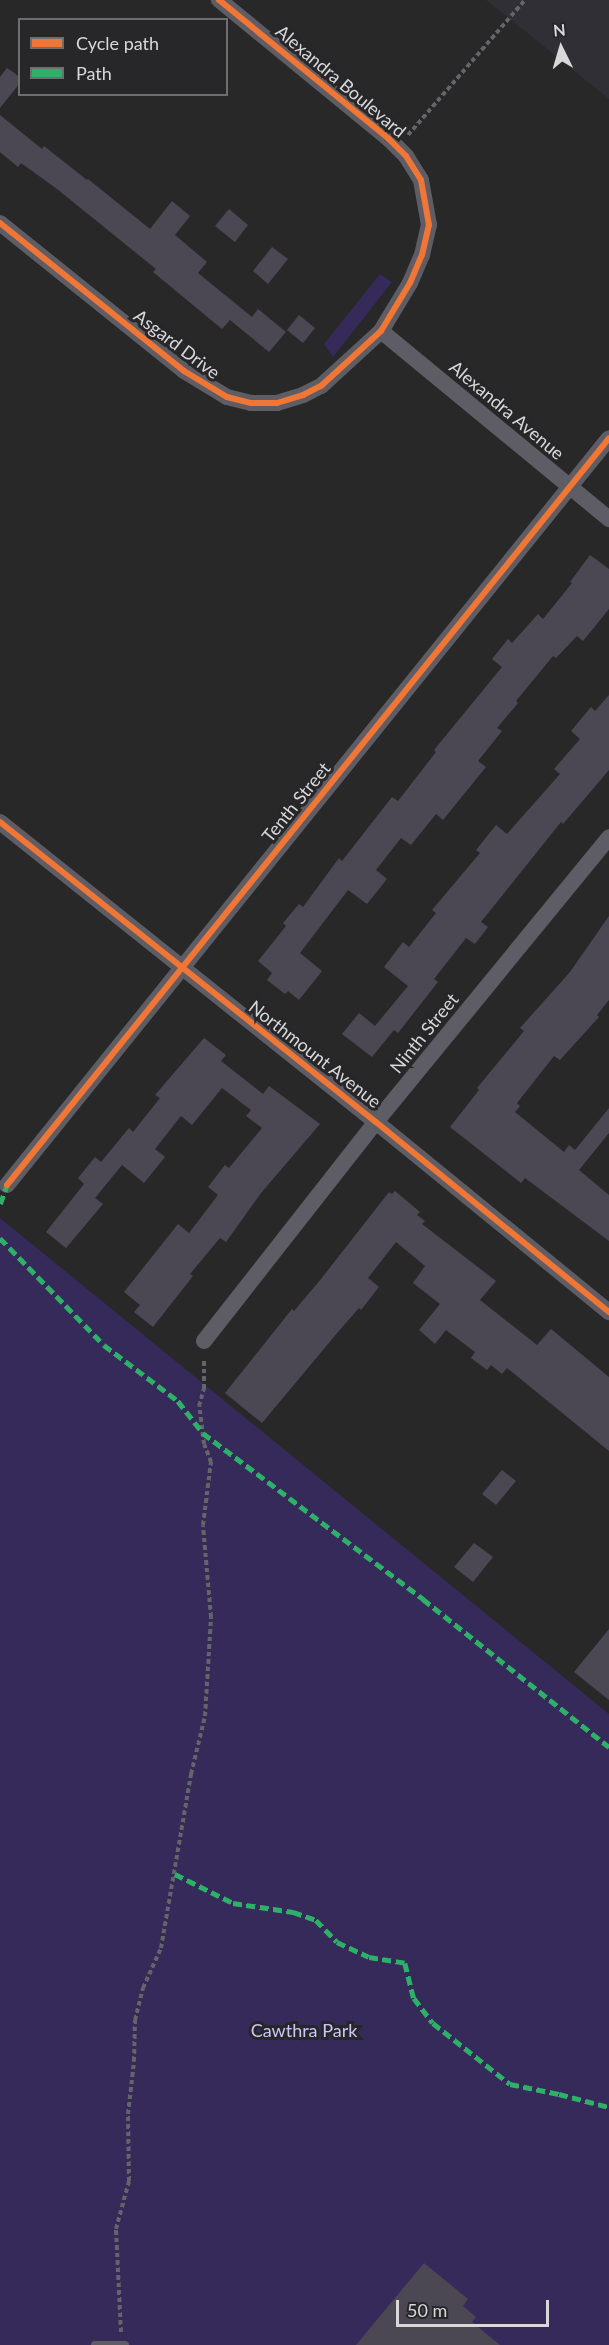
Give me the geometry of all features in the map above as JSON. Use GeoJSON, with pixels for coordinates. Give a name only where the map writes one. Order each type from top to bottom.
{"type":"FeatureCollection","features":[{"type":"Feature","properties":{"kind":"street","name":"Alexandra Boulevard"},"geometry":{"type":"LineString","coordinates":[[219,0],[397,147],[421,180],[429,225],[422,255],[410,283],[381,331]]}},
{"type":"Feature","properties":{"kind":"street","name":"Asgard Drive"},"geometry":{"type":"LineString","coordinates":[[0,223],[184,371],[228,397],[251,403],[277,403],[303,394],[321,386],[381,331]]}},
{"type":"Feature","properties":{"kind":"street","name":"Alexandra Avenue"},"geometry":{"type":"LineString","coordinates":[[381,331],[609,519]]}},
{"type":"Feature","properties":{"kind":"street","name":"Tenth Street"},"geometry":{"type":"LineString","coordinates":[[7,1185],[609,438]]}},
{"type":"Feature","properties":{"kind":"street","name":"Northmount Avenue"},"geometry":{"type":"LineString","coordinates":[[0,822],[376,1122],[609,1312]]}},
{"type":"Feature","properties":{"kind":"street","name":"Ninth Street"},"geometry":{"type":"LineString","coordinates":[[204,1341],[376,1122],[609,837]]}},
{"type":"Feature","properties":{"kind":"lane"},"geometry":{"type":"LineString","coordinates":[[95,2345],[123,2345]]}},
{"type":"Feature","properties":{"kind":"path"},"geometry":{"type":"LineString","coordinates":[[397,147],[525,0]]}},
{"type":"Feature","properties":{"kind":"path"},"geometry":{"type":"LineString","coordinates":[[123,2345],[116,2229],[129,2181],[128,2114],[135,2020],[143,1988],[161,1948],[190,1774],[205,1716],[211,1617],[202,1525],[211,1462],[204,1444],[199,1406],[204,1388],[204,1341]]}},
{"type":"Feature","properties":{"kind":"shaded area"},"geometry":{"type":"Polygon","coordinates":[[[486,0],[609,0],[609,99],[525,31],[486,0]]]}},
{"type":"Feature","properties":{"kind":"green space"},"geometry":{"type":"Polygon","coordinates":[[[380,274],[392,282],[333,357],[324,344],[380,274]]]}},
{"type":"Feature","properties":{"kind":"green space","name":"Cawthra Park"},"geometry":{"type":"Polygon","coordinates":[[[0,1218],[609,1714],[609,2345],[0,2345],[0,1218]]]}},
{"type":"Feature","properties":{"kind":"building"},"geometry":{"type":"Polygon","coordinates":[[[7,68],[18,76],[18,86],[0,108],[0,77],[7,68]]]}},
{"type":"Feature","properties":{"kind":"building"},"geometry":{"type":"Polygon","coordinates":[[[0,115],[42,149],[44,146],[88,179],[150,229],[172,201],[190,216],[175,235],[207,262],[198,273],[252,317],[258,309],[286,332],[269,352],[230,320],[222,329],[153,272],[156,269],[57,189],[21,163],[18,167],[0,152],[0,115]]]}},
{"type":"Feature","properties":{"kind":"building"},"geometry":{"type":"Polygon","coordinates":[[[229,209],[248,225],[235,242],[215,226],[229,209]]]}},
{"type":"Feature","properties":{"kind":"building"},"geometry":{"type":"Polygon","coordinates":[[[272,247],[288,259],[268,284],[253,271],[272,247]]]}},
{"type":"Feature","properties":{"kind":"building"},"geometry":{"type":"Polygon","coordinates":[[[299,315],[315,328],[303,343],[287,330],[299,315]]]}},
{"type":"Feature","properties":{"kind":"building"},"geometry":{"type":"Polygon","coordinates":[[[590,555],[609,569],[609,609],[583,641],[577,636],[556,658],[553,656],[516,701],[518,703],[497,728],[502,731],[478,761],[486,767],[443,820],[436,814],[411,845],[401,838],[376,870],[387,879],[367,904],[348,890],[300,953],[322,971],[299,1000],[288,991],[285,994],[267,980],[272,973],[258,961],[286,926],[283,923],[299,904],[303,907],[339,858],[342,861],[392,797],[398,801],[436,752],[434,750],[502,667],[492,659],[508,639],[512,643],[538,614],[543,619],[572,583],[570,582],[590,555]]]}},
{"type":"Feature","properties":{"kind":"building"},"geometry":{"type":"Polygon","coordinates":[[[609,695],[609,770],[563,824],[561,822],[481,922],[488,927],[475,944],[466,938],[434,979],[438,982],[398,1033],[394,1030],[372,1057],[342,1034],[359,1013],[375,1026],[408,986],[384,967],[403,942],[409,947],[436,913],[432,910],[480,853],[476,850],[496,825],[507,834],[560,774],[554,769],[580,739],[571,731],[591,707],[595,711],[609,695]]]}},
{"type":"Feature","properties":{"kind":"building"},"geometry":{"type":"Polygon","coordinates":[[[609,916],[609,1000],[597,1015],[599,1017],[560,1060],[554,1056],[517,1103],[520,1106],[515,1112],[564,1152],[569,1145],[575,1150],[609,1108],[609,1133],[579,1170],[609,1195],[609,1241],[525,1178],[521,1183],[450,1127],[479,1090],[477,1088],[524,1031],[520,1028],[570,972],[609,916]]]}},
{"type":"Feature","properties":{"kind":"building"},"geometry":{"type":"Polygon","coordinates":[[[204,1038],[226,1055],[221,1061],[263,1094],[269,1086],[320,1124],[261,1193],[226,1242],[220,1238],[190,1274],[193,1276],[153,1327],[134,1312],[140,1305],[124,1292],[178,1224],[189,1233],[218,1195],[208,1187],[225,1165],[229,1168],[262,1128],[246,1116],[251,1110],[222,1088],[192,1125],[181,1116],[155,1149],[165,1157],[144,1183],[122,1165],[95,1198],[103,1204],[66,1248],[46,1232],[84,1184],[78,1178],[95,1157],[101,1162],[129,1128],[133,1132],[160,1098],[155,1095],[204,1038]]]}},
{"type":"Feature","properties":{"kind":"building"},"geometry":{"type":"Polygon","coordinates":[[[395,1191],[420,1212],[417,1215],[425,1221],[422,1224],[496,1281],[480,1300],[537,1345],[551,1329],[609,1377],[609,1451],[507,1368],[502,1374],[491,1365],[487,1370],[471,1358],[475,1352],[446,1330],[435,1344],[419,1330],[440,1304],[413,1283],[425,1266],[396,1242],[368,1278],[379,1287],[262,1423],[225,1393],[292,1309],[294,1311],[321,1279],[389,1192],[392,1194],[395,1191]]]}},
{"type":"Feature","properties":{"kind":"building"},"geometry":{"type":"Polygon","coordinates":[[[502,1470],[516,1481],[496,1505],[482,1494],[502,1470]]]}},
{"type":"Feature","properties":{"kind":"building"},"geometry":{"type":"Polygon","coordinates":[[[474,1543],[493,1557],[473,1582],[454,1567],[474,1543]]]}},
{"type":"Feature","properties":{"kind":"building"},"geometry":{"type":"Polygon","coordinates":[[[609,1629],[609,1700],[574,1672],[609,1629]]]}},
{"type":"Feature","properties":{"kind":"building"},"geometry":{"type":"Polygon","coordinates":[[[424,2263],[468,2299],[463,2306],[476,2317],[472,2322],[500,2345],[356,2345],[424,2263]]]}},
{"type":"Feature","properties":{"kind":"marked path"},"geometry":{"type":"LineString","coordinates":[[0,1204],[7,1185]]}},
{"type":"Feature","properties":{"kind":"marked path"},"geometry":{"type":"LineString","coordinates":[[0,1238],[104,1345],[178,1401],[203,1433],[423,1599],[609,1747]]}},
{"type":"Feature","properties":{"kind":"marked path"},"geometry":{"type":"LineString","coordinates":[[175,1874],[233,1903],[293,1912],[316,1920],[337,1942],[369,1957],[405,1963],[414,1998],[433,2023],[510,2084],[609,2107]]}},
{"type":"Feature","properties":{"kind":"cycle path"},"geometry":{"type":"LineString","coordinates":[[0,223],[184,371],[227,397],[251,403],[277,403],[303,395],[321,386],[381,331],[410,283],[422,255],[429,225],[421,180],[406,156],[389,139],[219,0]]}},
{"type":"Feature","properties":{"kind":"cycle path"},"geometry":{"type":"LineString","coordinates":[[7,1185],[609,438]]}},
{"type":"Feature","properties":{"kind":"cycle path"},"geometry":{"type":"LineString","coordinates":[[0,822],[376,1122],[609,1312]]}}]}
